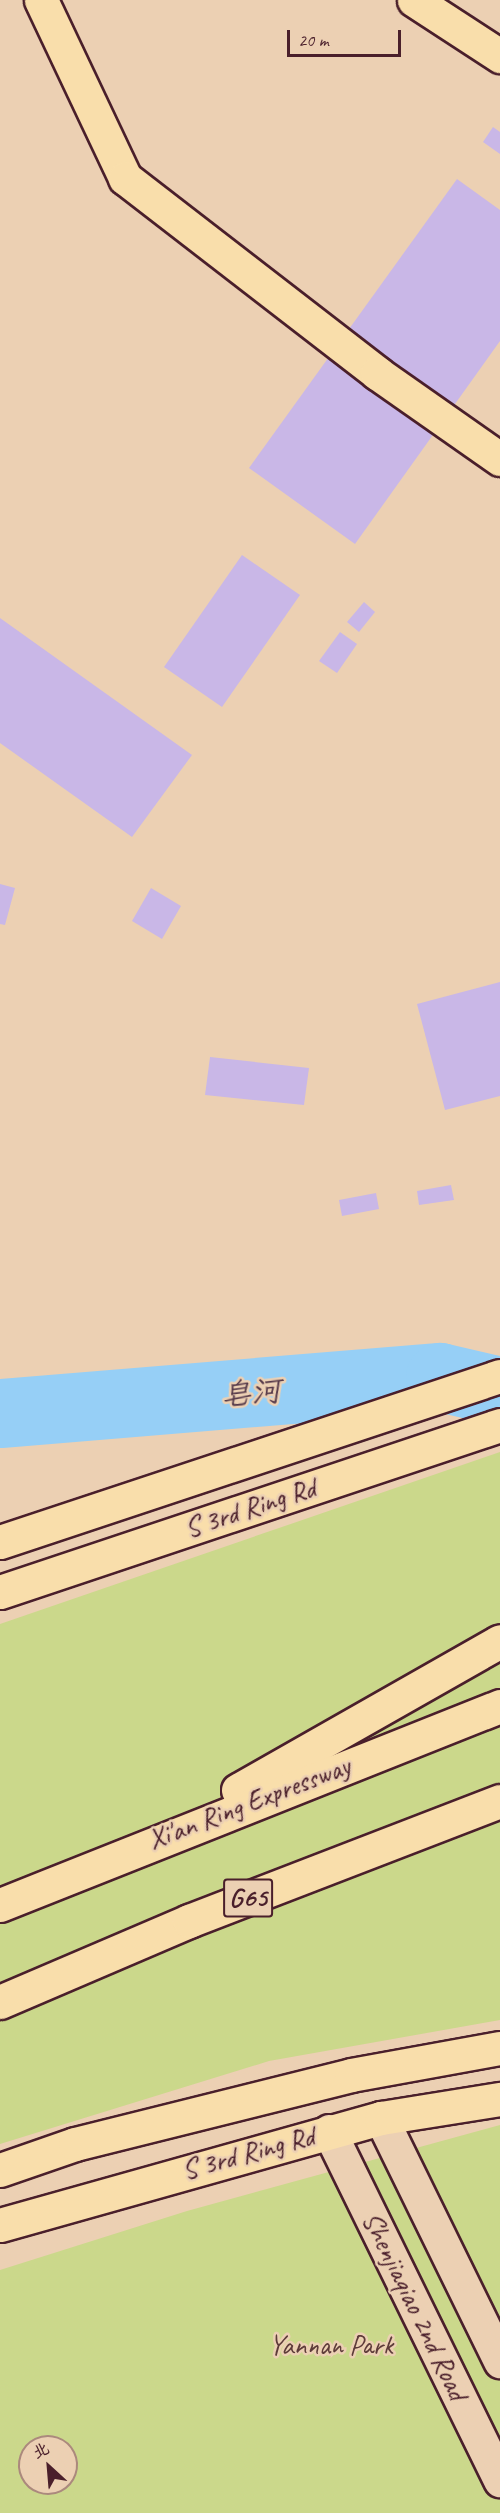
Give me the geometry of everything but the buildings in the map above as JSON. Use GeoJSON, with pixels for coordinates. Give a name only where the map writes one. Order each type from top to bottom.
{"type":"FeatureCollection","features":[{"type":"Feature","properties":{"kind":"main road"},"geometry":{"type":"LineString","coordinates":[[41,0],[125,178],[377,373],[500,459]]}},
{"type":"Feature","properties":{"kind":"main road"},"geometry":{"type":"LineString","coordinates":[[414,0],[500,56]]}},
{"type":"Feature","properties":{"kind":"main road","name":"S 3rd Ring Rd"},"geometry":{"type":"LineString","coordinates":[[0,1542],[500,1376]]}},
{"type":"Feature","properties":{"kind":"main road","name":"S 3rd Ring Rd"},"geometry":{"type":"LineString","coordinates":[[0,1592],[500,1425]]}},
{"type":"Feature","properties":{"kind":"main road"},"geometry":{"type":"LineString","coordinates":[[139,1845],[500,1641]]}},
{"type":"Feature","properties":{"kind":"main road","name":"Xi'an Ring Expressway"},"geometry":{"type":"LineString","coordinates":[[0,1905],[139,1845],[500,1706]]}},
{"type":"Feature","properties":{"kind":"main road","name":"G65"},"geometry":{"type":"LineString","coordinates":[[0,2002],[189,1921],[500,1801]]}},
{"type":"Feature","properties":{"kind":"main road","name":"S 3rd Ring Rd"},"geometry":{"type":"LineString","coordinates":[[0,2170],[75,2144],[351,2075],[500,2048]]}},
{"type":"Feature","properties":{"kind":"main road","name":"S 3rd Ring Rd"},"geometry":{"type":"LineString","coordinates":[[0,2225],[329,2131],[381,2118],[500,2099]]}},
{"type":"Feature","properties":{"kind":"street","name":"Shenjiaqiao 2nd Road"},"geometry":{"type":"LineString","coordinates":[[381,2118],[500,2361]]}},
{"type":"Feature","properties":{"kind":"street","name":"Shenjiaqiao 2nd Road"},"geometry":{"type":"LineString","coordinates":[[329,2131],[500,2480]]}},
{"type":"Feature","properties":{"kind":"green space"},"geometry":{"type":"Polygon","coordinates":[[[500,1452],[500,2020],[269,2061],[0,2144],[0,1624],[500,1452]]]}},
{"type":"Feature","properties":{"kind":"green space","name":"Yannan Park"},"geometry":{"type":"Polygon","coordinates":[[[500,2125],[500,2513],[0,2513],[0,2270],[187,2211],[500,2125]]]}},
{"type":"Feature","properties":{"kind":"waterway","name":"皂河"},"geometry":{"type":"LineString","coordinates":[[0,1413],[440,1377],[500,1391]]}}]}
